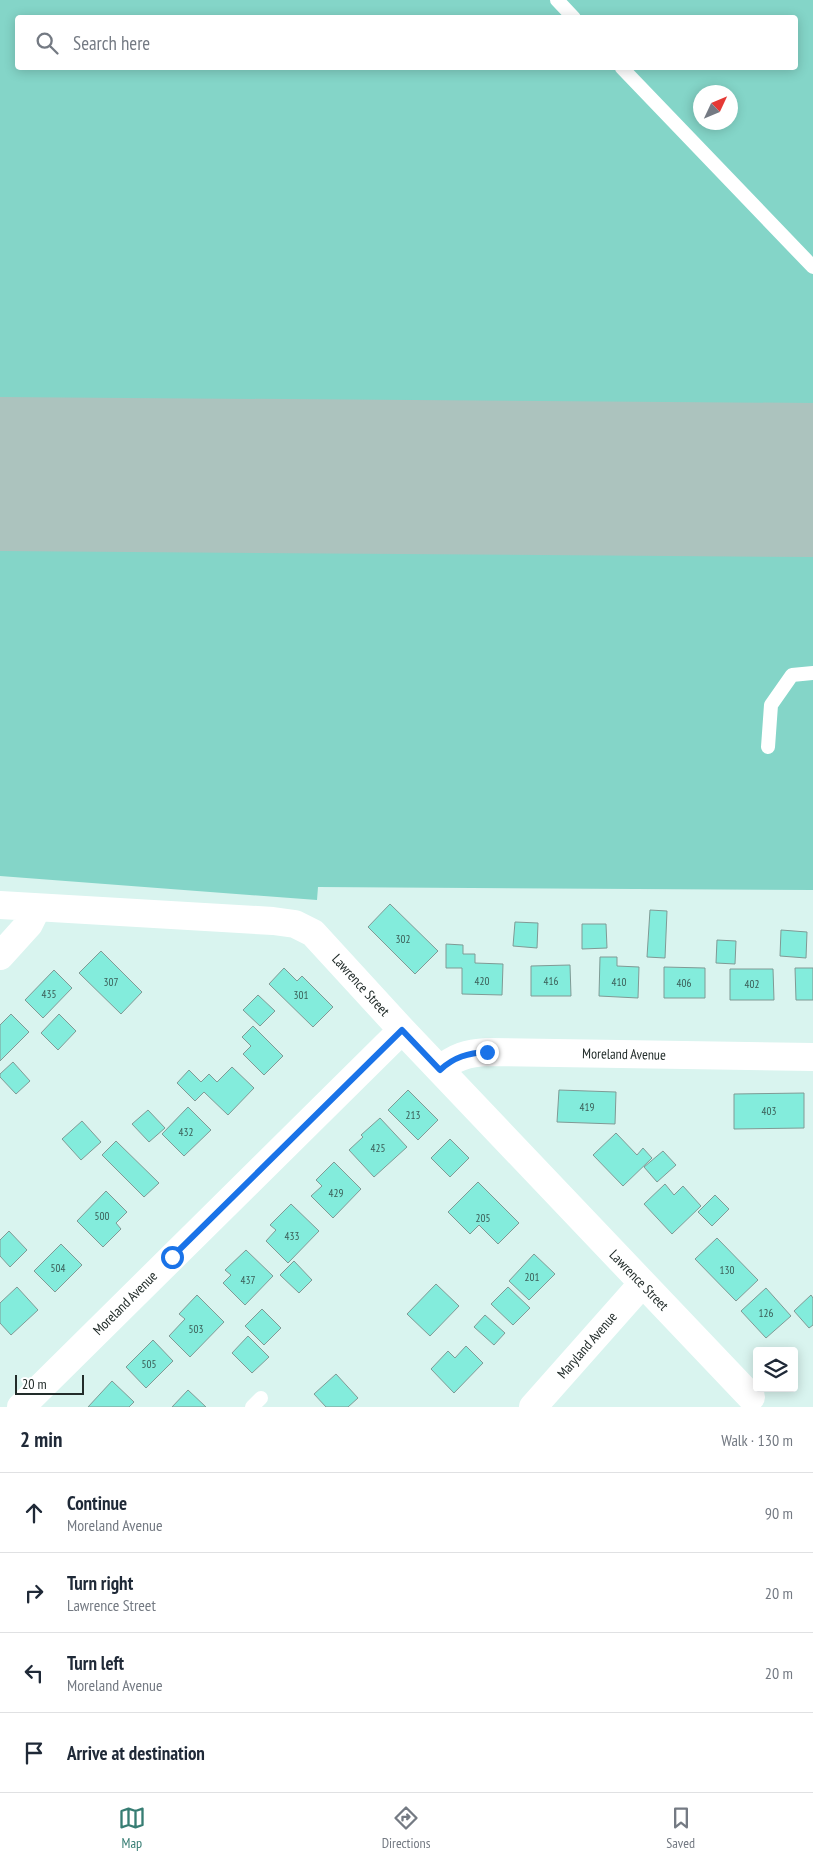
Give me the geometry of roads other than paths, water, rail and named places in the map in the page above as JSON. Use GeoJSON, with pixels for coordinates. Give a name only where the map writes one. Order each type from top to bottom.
{"type":"FeatureCollection","features":[{"type":"Feature","properties":{"kind":"street","name":"Lawrence Street"},"geometry":{"type":"LineString","coordinates":[[0,905],[273,921],[295,924],[313,933],[402,1030],[751,1397]]}},
{"type":"Feature","properties":{"kind":"street"},"geometry":{"type":"LineString","coordinates":[[0,956],[25,928],[37,908]]}},
{"type":"Feature","properties":{"kind":"street","name":"Moreland Avenue"},"geometry":{"type":"LineString","coordinates":[[20,1407],[402,1030]]}},
{"type":"Feature","properties":{"kind":"street","name":"Moreland Avenue"},"geometry":{"type":"LineString","coordinates":[[440,1070],[456,1058],[469,1053],[485,1052],[813,1057]]}},
{"type":"Feature","properties":{"kind":"street","name":"Maryland Avenue"},"geometry":{"type":"LineString","coordinates":[[533,1407],[642,1284]]}},
{"type":"Feature","properties":{"kind":"lane"},"geometry":{"type":"LineString","coordinates":[[557,0],[571,15]]}},
{"type":"Feature","properties":{"kind":"lane"},"geometry":{"type":"LineString","coordinates":[[624,70],[813,267]]}},
{"type":"Feature","properties":{"kind":"lane"},"geometry":{"type":"LineString","coordinates":[[768,747],[771,705],[792,675],[813,673]]}}]}
